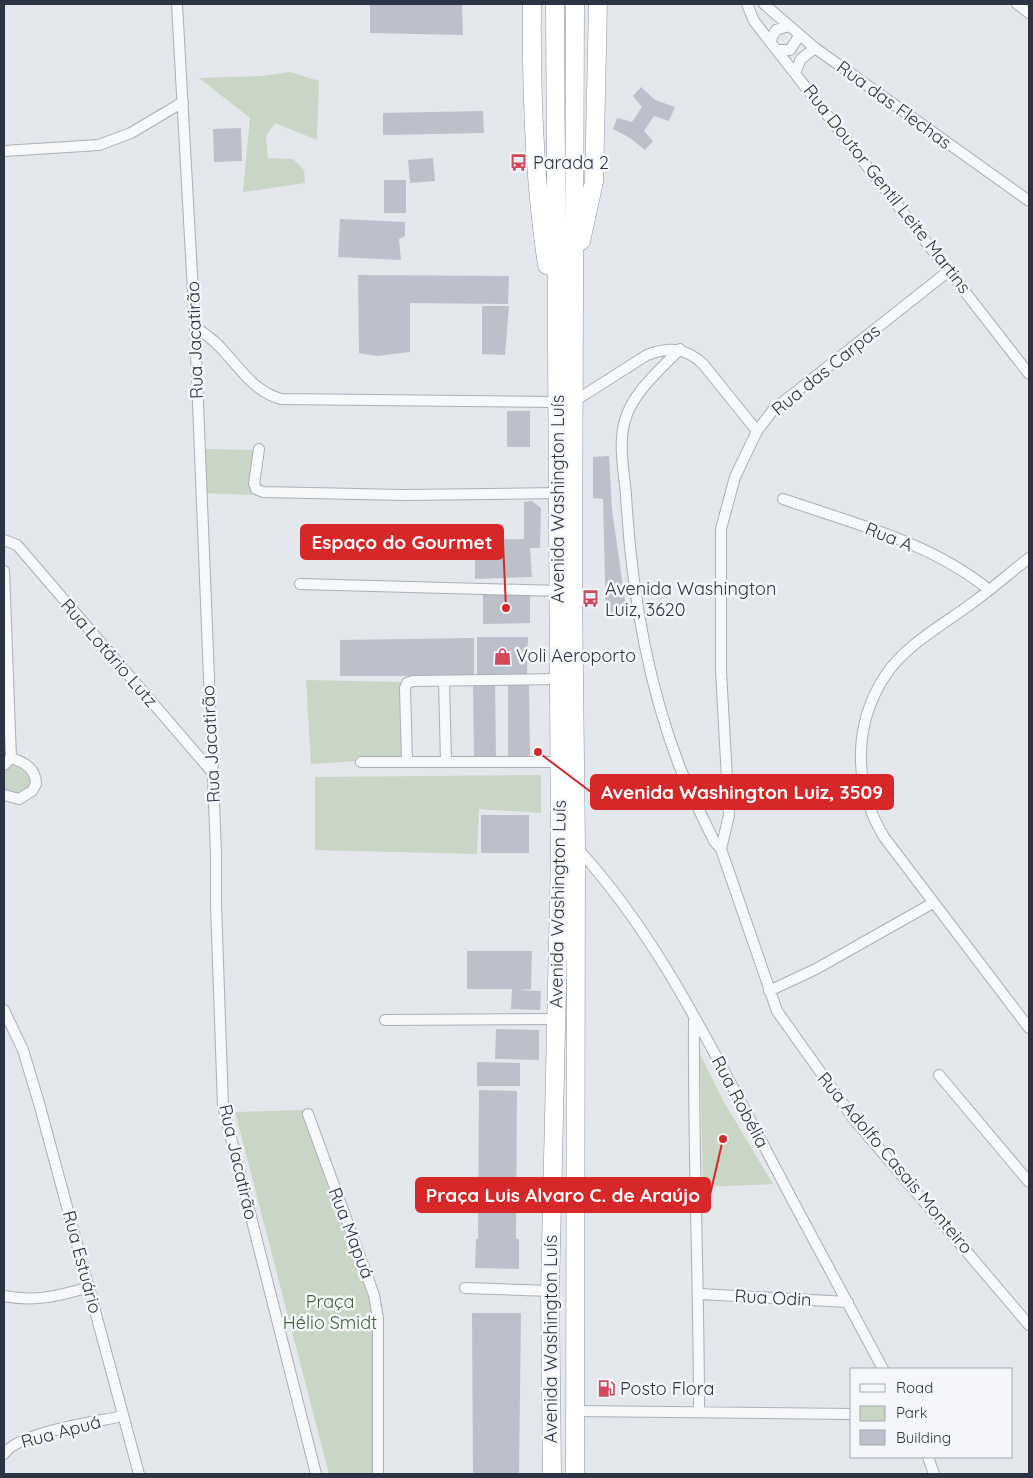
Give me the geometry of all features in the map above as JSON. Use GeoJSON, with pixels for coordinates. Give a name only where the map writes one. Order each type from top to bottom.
{"type":"FeatureCollection","features":[{"type":"Feature","properties":{"kind":"highway"},"geometry":{"type":"LineString","coordinates":[[532,4],[532,58],[537,181],[556,326]]}},
{"type":"Feature","properties":{"kind":"highway","name":"Avenida Washington Luís"},"geometry":{"type":"LineString","coordinates":[[555,4],[556,326],[565,402],[576,847],[575,1474]]}},
{"type":"Feature","properties":{"kind":"highway","name":"Avenida Washington Luís"},"geometry":{"type":"LineString","coordinates":[[552,1474],[550,1291],[560,856],[559,493],[575,263],[575,4]]}},
{"type":"Feature","properties":{"kind":"highway"},"geometry":{"type":"LineString","coordinates":[[575,263],[594,182],[598,4]]}},
{"type":"Feature","properties":{"kind":"street","name":"Rua Jacatirão"},"geometry":{"type":"LineString","coordinates":[[177,4],[195,328],[216,853],[223,1106],[316,1474]]}},
{"type":"Feature","properties":{"kind":"street","name":"Rua Doutor Gentil Leite Martins"},"geometry":{"type":"LineString","coordinates":[[747,4],[754,21],[770,42],[950,270],[1029,374]]}},
{"type":"Feature","properties":{"kind":"street","name":"Rua das Flechas"},"geometry":{"type":"LineString","coordinates":[[764,4],[815,48],[1029,201]]}},
{"type":"Feature","properties":{"kind":"street"},"geometry":{"type":"LineString","coordinates":[[1017,4],[1029,12]]}},
{"type":"Feature","properties":{"kind":"street"},"geometry":{"type":"LineString","coordinates":[[770,42],[776,30],[788,26]]}},
{"type":"Feature","properties":{"kind":"street"},"geometry":{"type":"LineString","coordinates":[[777,50],[790,50],[800,36]]}},
{"type":"Feature","properties":{"kind":"street"},"geometry":{"type":"LineString","coordinates":[[795,73],[801,58],[815,48]]}},
{"type":"Feature","properties":{"kind":"street"},"geometry":{"type":"LineString","coordinates":[[4,151],[99,145],[131,133],[183,102]]}},
{"type":"Feature","properties":{"kind":"street","name":"Rua das Carpas"},"geometry":{"type":"LineString","coordinates":[[721,849],[729,815],[721,671],[721,528],[735,477],[757,431],[773,410],[950,270]]}},
{"type":"Feature","properties":{"kind":"street"},"geometry":{"type":"LineString","coordinates":[[195,328],[211,338],[260,392],[281,400],[565,402],[647,355],[658,351],[680,349],[695,356],[703,364],[757,431]]}},
{"type":"Feature","properties":{"kind":"street","name":"Rua Adolfo Casais Monteiro"},"geometry":{"type":"LineString","coordinates":[[680,349],[638,395],[625,419],[622,445],[629,545],[639,608],[661,712],[679,767],[714,841],[721,849],[777,1011],[853,1118],[1029,1325]]}},
{"type":"Feature","properties":{"kind":"street"},"geometry":{"type":"LineString","coordinates":[[259,449],[254,484],[256,489],[263,492],[288,494],[559,493]]}},
{"type":"Feature","properties":{"kind":"street","name":"Rua A"},"geometry":{"type":"LineString","coordinates":[[782,499],[896,537],[973,576],[989,590]]}},
{"type":"Feature","properties":{"kind":"street","name":"Rua Lotário Lutz"},"geometry":{"type":"LineString","coordinates":[[4,540],[17,545],[212,772]]}},
{"type":"Feature","properties":{"kind":"street"},"geometry":{"type":"LineString","coordinates":[[1029,558],[914,646],[886,674],[866,714],[859,756],[872,815],[884,837],[1029,1028]]}},
{"type":"Feature","properties":{"kind":"street"},"geometry":{"type":"LineString","coordinates":[[4,571],[8,762],[26,764],[33,770],[36,784],[32,791],[19,799],[4,795]]}},
{"type":"Feature","properties":{"kind":"street"},"geometry":{"type":"LineString","coordinates":[[300,584],[559,591]]}},
{"type":"Feature","properties":{"kind":"street"},"geometry":{"type":"LineString","coordinates":[[407,762],[405,688],[408,683],[413,681],[559,679]]}},
{"type":"Feature","properties":{"kind":"street"},"geometry":{"type":"LineString","coordinates":[[444,681],[446,762]]}},
{"type":"Feature","properties":{"kind":"street"},"geometry":{"type":"LineString","coordinates":[[361,762],[560,762]]}},
{"type":"Feature","properties":{"kind":"street","name":"Rua Robélia"},"geometry":{"type":"LineString","coordinates":[[576,847],[624,902],[646,936],[694,1018],[882,1368]]}},
{"type":"Feature","properties":{"kind":"street"},"geometry":{"type":"LineString","coordinates":[[770,991],[816,969],[934,903]]}},
{"type":"Feature","properties":{"kind":"street","name":"Rua Estuário"},"geometry":{"type":"LineString","coordinates":[[4,1010],[39,1103],[139,1474]]}},
{"type":"Feature","properties":{"kind":"street"},"geometry":{"type":"LineString","coordinates":[[694,1018],[699,1412]]}},
{"type":"Feature","properties":{"kind":"street"},"geometry":{"type":"LineString","coordinates":[[386,1020],[556,1019]]}},
{"type":"Feature","properties":{"kind":"street"},"geometry":{"type":"LineString","coordinates":[[939,1075],[1029,1182]]}},
{"type":"Feature","properties":{"kind":"street","name":"Rua Mapuá"},"geometry":{"type":"LineString","coordinates":[[308,1114],[374,1295],[378,1319],[378,1474]]}},
{"type":"Feature","properties":{"kind":"street"},"geometry":{"type":"LineString","coordinates":[[4,1296],[19,1299],[42,1299],[64,1295],[89,1286]]}},
{"type":"Feature","properties":{"kind":"street"},"geometry":{"type":"LineString","coordinates":[[465,1288],[550,1291]]}},
{"type":"Feature","properties":{"kind":"street","name":"Rua Odin"},"geometry":{"type":"LineString","coordinates":[[699,1294],[848,1302]]}},
{"type":"Feature","properties":{"kind":"street"},"geometry":{"type":"LineString","coordinates":[[576,1411],[850,1414]]}},
{"type":"Feature","properties":{"kind":"street","name":"Rua Apuá"},"geometry":{"type":"LineString","coordinates":[[4,1454],[8,1448],[31,1437],[122,1416]]}},
{"type":"Feature","properties":{"kind":"street"},"geometry":{"type":"LineString","coordinates":[[928,1458],[934,1474]]}},
{"type":"Feature","properties":{"kind":"green space"},"geometry":{"type":"Polygon","coordinates":[[[290,72],[319,81],[317,140],[275,123],[266,136],[268,158],[293,159],[304,170],[305,183],[243,192],[250,118],[199,78],[262,76],[290,72]]]}},
{"type":"Feature","properties":{"kind":"green space"},"geometry":{"type":"Polygon","coordinates":[[[203,449],[254,450],[253,495],[202,493],[203,449]]]}},
{"type":"Feature","properties":{"kind":"green space"},"geometry":{"type":"Polygon","coordinates":[[[306,680],[401,682],[403,758],[311,764],[306,680]]]}},
{"type":"Feature","properties":{"kind":"green space"},"geometry":{"type":"Polygon","coordinates":[[[14,763],[24,766],[32,779],[29,789],[20,795],[4,791],[4,769],[14,763]]]}},
{"type":"Feature","properties":{"kind":"green space"},"geometry":{"type":"Polygon","coordinates":[[[541,775],[541,813],[479,809],[477,854],[315,850],[315,777],[541,775]]]}},
{"type":"Feature","properties":{"kind":"green space"},"geometry":{"type":"Polygon","coordinates":[[[700,1054],[724,1102],[773,1184],[703,1187],[700,1054]]]}},
{"type":"Feature","properties":{"kind":"green space","name":"Praça Hélio Smidt"},"geometry":{"type":"Polygon","coordinates":[[[303,1110],[334,1205],[372,1306],[373,1474],[329,1474],[235,1112],[303,1110]]]}},
{"type":"Feature","properties":{"kind":"building"},"geometry":{"type":"Polygon","coordinates":[[[370,4],[462,4],[463,35],[370,33],[370,4]]]}},
{"type":"Feature","properties":{"kind":"building"},"geometry":{"type":"Polygon","coordinates":[[[641,87],[655,100],[675,107],[669,121],[654,116],[644,131],[653,141],[645,150],[630,138],[613,129],[617,118],[632,122],[642,107],[633,96],[641,87]]]}},
{"type":"Feature","properties":{"kind":"building"},"geometry":{"type":"Polygon","coordinates":[[[483,111],[484,133],[383,135],[383,113],[483,111]]]}},
{"type":"Feature","properties":{"kind":"building"},"geometry":{"type":"Polygon","coordinates":[[[241,128],[242,161],[214,162],[213,129],[241,128]]]}},
{"type":"Feature","properties":{"kind":"building"},"geometry":{"type":"Polygon","coordinates":[[[433,158],[435,181],[410,183],[408,160],[433,158]]]}},
{"type":"Feature","properties":{"kind":"building"},"geometry":{"type":"Polygon","coordinates":[[[384,180],[406,180],[406,213],[384,213],[384,180]]]}},
{"type":"Feature","properties":{"kind":"building"},"geometry":{"type":"Polygon","coordinates":[[[340,219],[405,222],[405,236],[399,239],[401,260],[338,257],[340,219]]]}},
{"type":"Feature","properties":{"kind":"building"},"geometry":{"type":"Polygon","coordinates":[[[358,275],[509,276],[508,304],[410,303],[410,352],[377,356],[359,353],[358,275]]]}},
{"type":"Feature","properties":{"kind":"building"},"geometry":{"type":"Polygon","coordinates":[[[482,306],[509,306],[505,355],[482,354],[482,306]]]}},
{"type":"Feature","properties":{"kind":"building"},"geometry":{"type":"Polygon","coordinates":[[[507,411],[530,411],[530,447],[507,447],[507,411]]]}},
{"type":"Feature","properties":{"kind":"building"},"geometry":{"type":"Polygon","coordinates":[[[609,456],[612,510],[627,615],[606,617],[603,499],[593,498],[593,457],[609,456]]]}},
{"type":"Feature","properties":{"kind":"building"},"geometry":{"type":"Polygon","coordinates":[[[532,501],[541,508],[540,548],[530,548],[532,577],[475,579],[475,540],[524,539],[524,502],[532,501]]]}},
{"type":"Feature","properties":{"kind":"building"},"geometry":{"type":"Polygon","coordinates":[[[483,592],[530,592],[530,623],[483,624],[483,592]]]}},
{"type":"Feature","properties":{"kind":"building","name":"Voli Aeroporto"},"geometry":{"type":"Polygon","coordinates":[[[477,637],[528,637],[527,674],[477,675],[477,637]]]}},
{"type":"Feature","properties":{"kind":"building"},"geometry":{"type":"Polygon","coordinates":[[[474,638],[474,676],[340,676],[340,640],[474,638]]]}},
{"type":"Feature","properties":{"kind":"building"},"geometry":{"type":"Polygon","coordinates":[[[473,683],[495,683],[496,760],[474,760],[473,683]]]}},
{"type":"Feature","properties":{"kind":"building"},"geometry":{"type":"Polygon","coordinates":[[[508,683],[529,683],[530,761],[508,762],[508,683]]]}},
{"type":"Feature","properties":{"kind":"building"},"geometry":{"type":"Polygon","coordinates":[[[481,815],[529,815],[529,853],[481,853],[481,815]]]}},
{"type":"Feature","properties":{"kind":"building"},"geometry":{"type":"Polygon","coordinates":[[[467,951],[532,951],[531,989],[518,990],[541,991],[540,1010],[511,1009],[512,989],[467,989],[467,951]]]}},
{"type":"Feature","properties":{"kind":"building"},"geometry":{"type":"Polygon","coordinates":[[[496,1029],[539,1030],[539,1060],[495,1059],[496,1029]]]}},
{"type":"Feature","properties":{"kind":"building"},"geometry":{"type":"Polygon","coordinates":[[[477,1062],[520,1063],[520,1086],[477,1086],[477,1062]]]}},
{"type":"Feature","properties":{"kind":"building"},"geometry":{"type":"Polygon","coordinates":[[[479,1090],[517,1091],[516,1239],[519,1239],[519,1269],[475,1268],[476,1239],[478,1239],[479,1090]]]}},
{"type":"Feature","properties":{"kind":"building"},"geometry":{"type":"Polygon","coordinates":[[[472,1313],[521,1313],[519,1474],[473,1474],[472,1313]]]}},
{"type":"Feature","properties":{"kind":"place","name":"Parada 2"},"geometry":{"type":"Point","coordinates":[519,163]}},
{"type":"Feature","properties":{"kind":"place","name":"Avenida Washington Luiz, 3620"},"geometry":{"type":"Point","coordinates":[591,599]}},
{"type":"Feature","properties":{"kind":"place","name":"Espaço do Gourmet"},"geometry":{"type":"Point","coordinates":[506,608]}},
{"type":"Feature","properties":{"kind":"place","name":"Voli Aeroporto"},"geometry":{"type":"Point","coordinates":[502,656]}},
{"type":"Feature","properties":{"kind":"place","name":"Avenida Washington Luiz, 3509"},"geometry":{"type":"Point","coordinates":[538,752]}},
{"type":"Feature","properties":{"kind":"place","name":"Praça Luis Alvaro C. de Araújo"},"geometry":{"type":"Point","coordinates":[723,1139]}},
{"type":"Feature","properties":{"kind":"place","name":"Posto Flora"},"geometry":{"type":"Point","coordinates":[606,1389]}}]}
